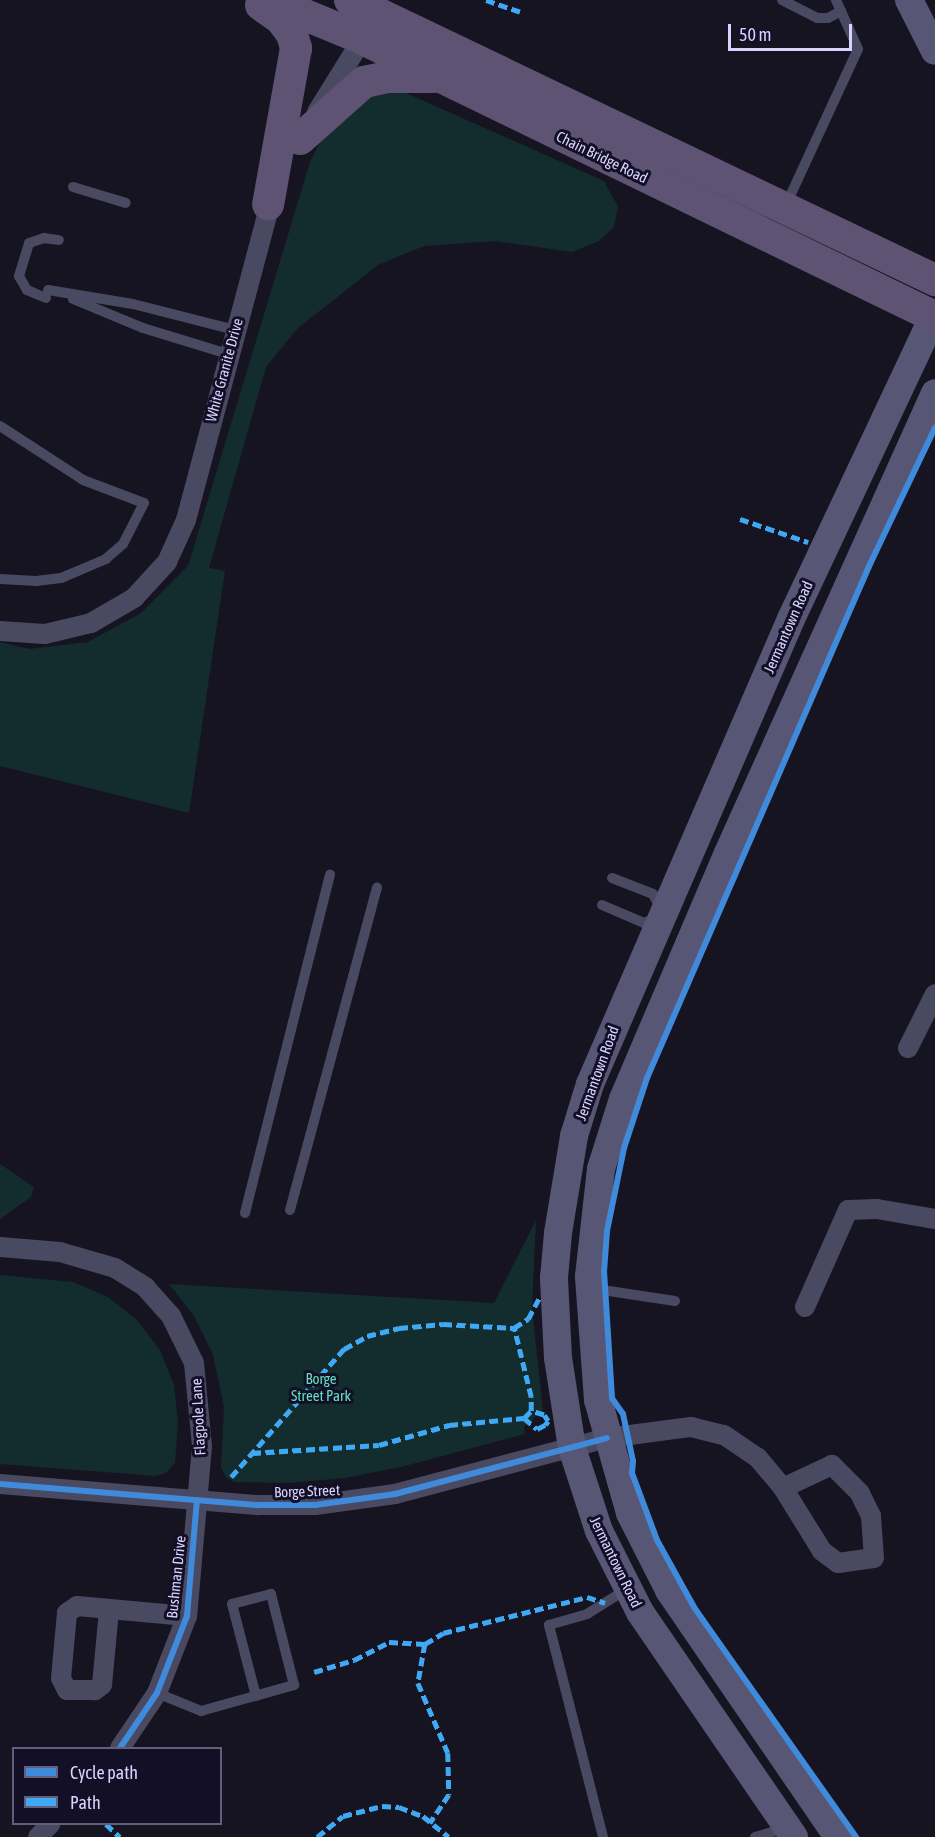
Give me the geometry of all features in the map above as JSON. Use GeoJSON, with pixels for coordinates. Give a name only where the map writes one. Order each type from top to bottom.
{"type":"FeatureCollection","features":[{"type":"Feature","properties":{"kind":"main road"},"geometry":{"type":"LineString","coordinates":[[252,0],[281,19],[296,48],[268,205]]}},
{"type":"Feature","properties":{"kind":"main road","name":"Chain Bridge Road"},"geometry":{"type":"LineString","coordinates":[[268,0],[368,13],[935,280]]}},
{"type":"Feature","properties":{"kind":"main road"},"geometry":{"type":"LineString","coordinates":[[909,0],[935,51]]}},
{"type":"Feature","properties":{"kind":"main road","name":"Chain Bridge Road"},"geometry":{"type":"LineString","coordinates":[[368,13],[442,79],[934,315]]}},
{"type":"Feature","properties":{"kind":"main road"},"geometry":{"type":"LineString","coordinates":[[300,139],[364,82],[416,75],[442,79]]}},
{"type":"Feature","properties":{"kind":"main road","name":"Jermantown Road"},"geometry":{"type":"LineString","coordinates":[[791,1832],[627,1589],[599,1531],[572,1448],[555,1319],[554,1278],[564,1189],[590,1084],[791,619],[934,315]]}},
{"type":"Feature","properties":{"kind":"main road"},"geometry":{"type":"LineString","coordinates":[[838,1837],[669,1590],[630,1513],[607,1438],[593,1357],[589,1288],[601,1169],[623,1099],[728,853],[935,393]]}},
{"type":"Feature","properties":{"kind":"street","name":"White Granite Drive"},"geometry":{"type":"LineString","coordinates":[[0,631],[45,634],[91,623],[134,598],[158,574],[186,520],[268,205],[300,139],[368,13]]}},
{"type":"Feature","properties":{"kind":"street"},"geometry":{"type":"LineString","coordinates":[[908,1048],[933,1004]]}},
{"type":"Feature","properties":{"kind":"street"},"geometry":{"type":"LineString","coordinates":[[805,1307],[848,1210],[877,1209],[935,1219]]}},
{"type":"Feature","properties":{"kind":"street","name":"Flagpole Lane"},"geometry":{"type":"LineString","coordinates":[[0,1247],[60,1252],[99,1261],[145,1287],[171,1316],[185,1338],[199,1385],[202,1432],[197,1500]]}},
{"type":"Feature","properties":{"kind":"street","name":"Borge Street"},"geometry":{"type":"LineString","coordinates":[[0,1484],[258,1505],[361,1500],[449,1482],[607,1438],[691,1427],[724,1435],[758,1458],[783,1488],[822,1551],[838,1563],[874,1558],[871,1516],[860,1493],[832,1465],[783,1488]]}},
{"type":"Feature","properties":{"kind":"street","name":"Bushman Drive"},"geometry":{"type":"LineString","coordinates":[[121,1747],[157,1693],[187,1616],[197,1500]]}},
{"type":"Feature","properties":{"kind":"street"},"geometry":{"type":"LineString","coordinates":[[110,1610],[187,1616]]}},
{"type":"Feature","properties":{"kind":"street"},"geometry":{"type":"LineString","coordinates":[[38,1837],[49,1825]]}},
{"type":"Feature","properties":{"kind":"lane"},"geometry":{"type":"LineString","coordinates":[[782,0],[817,18],[828,18],[841,11]]}},
{"type":"Feature","properties":{"kind":"lane"},"geometry":{"type":"LineString","coordinates":[[784,210],[858,49],[836,0]]}},
{"type":"Feature","properties":{"kind":"lane"},"geometry":{"type":"LineString","coordinates":[[73,187],[126,203]]}},
{"type":"Feature","properties":{"kind":"lane"},"geometry":{"type":"LineString","coordinates":[[59,240],[44,238],[29,243],[19,276],[27,290],[133,304],[235,330]]}},
{"type":"Feature","properties":{"kind":"lane"},"geometry":{"type":"LineString","coordinates":[[59,293],[143,328],[228,354]]}},
{"type":"Feature","properties":{"kind":"lane"},"geometry":{"type":"LineString","coordinates":[[0,426],[83,480],[144,503],[123,544],[106,559],[61,578],[36,581],[0,579]]}},
{"type":"Feature","properties":{"kind":"lane"},"geometry":{"type":"LineString","coordinates":[[245,1213],[330,874]]}},
{"type":"Feature","properties":{"kind":"lane"},"geometry":{"type":"LineString","coordinates":[[602,905],[644,923],[664,915],[653,894],[612,878]]}},
{"type":"Feature","properties":{"kind":"lane"},"geometry":{"type":"LineString","coordinates":[[290,1210],[377,888]]}},
{"type":"Feature","properties":{"kind":"lane"},"geometry":{"type":"LineString","coordinates":[[589,1288],[675,1301]]}},
{"type":"Feature","properties":{"kind":"lane"},"geometry":{"type":"LineString","coordinates":[[603,1837],[549,1625],[587,1614],[627,1589]]}},
{"type":"Feature","properties":{"kind":"lane"},"geometry":{"type":"LineString","coordinates":[[157,1693],[201,1711],[256,1696],[294,1685],[271,1594],[232,1604],[256,1696]]}},
{"type":"Feature","properties":{"kind":"lane"},"geometry":{"type":"LineString","coordinates":[[755,1837],[791,1832]]}},
{"type":"Feature","properties":{"kind":"green space"},"geometry":{"type":"Polygon","coordinates":[[[397,89],[604,181],[618,207],[614,227],[599,241],[572,252],[495,241],[424,246],[378,265],[298,328],[266,367],[209,568],[225,571],[189,813],[0,766],[0,642],[29,649],[88,642],[141,613],[188,566],[310,162],[321,140],[347,112],[377,92],[397,89]]]}},
{"type":"Feature","properties":{"kind":"green space"},"geometry":{"type":"Polygon","coordinates":[[[0,1164],[34,1187],[31,1197],[0,1219],[0,1164]]]}},
{"type":"Feature","properties":{"kind":"green space","name":"Borge Street Park"},"geometry":{"type":"Polygon","coordinates":[[[536,1220],[532,1308],[543,1410],[524,1427],[525,1434],[401,1467],[345,1478],[288,1483],[234,1482],[226,1477],[221,1467],[224,1407],[213,1355],[194,1316],[169,1284],[494,1303],[536,1220]]]}},
{"type":"Feature","properties":{"kind":"green space"},"geometry":{"type":"Polygon","coordinates":[[[0,1275],[73,1282],[108,1297],[137,1320],[160,1350],[174,1385],[178,1422],[175,1463],[166,1473],[156,1476],[0,1464],[0,1275]]]}},
{"type":"Feature","properties":{"kind":"marked path"},"geometry":{"type":"LineString","coordinates":[[486,0],[520,12]]}},
{"type":"Feature","properties":{"kind":"marked path"},"geometry":{"type":"LineString","coordinates":[[740,519],[808,542]]}},
{"type":"Feature","properties":{"kind":"marked path"},"geometry":{"type":"LineString","coordinates":[[231,1477],[344,1349],[367,1336],[399,1328],[443,1324],[514,1328],[528,1319],[540,1296]]}},
{"type":"Feature","properties":{"kind":"marked path"},"geometry":{"type":"LineString","coordinates":[[252,1453],[379,1445],[449,1425],[524,1418],[531,1411],[531,1397],[514,1328]]}},
{"type":"Feature","properties":{"kind":"marked path"},"geometry":{"type":"LineString","coordinates":[[524,1418],[537,1429],[545,1425],[548,1421],[544,1415],[531,1411]]}},
{"type":"Feature","properties":{"kind":"marked path"},"geometry":{"type":"LineString","coordinates":[[314,1672],[354,1660],[389,1642],[425,1644],[443,1633],[587,1597],[605,1603]]}},
{"type":"Feature","properties":{"kind":"marked path"},"geometry":{"type":"LineString","coordinates":[[425,1644],[418,1683],[448,1753],[449,1795],[430,1823]]}},
{"type":"Feature","properties":{"kind":"marked path"},"geometry":{"type":"LineString","coordinates":[[317,1837],[343,1816],[382,1806],[399,1807],[423,1816],[449,1837]]}},
{"type":"Feature","properties":{"kind":"marked path"},"geometry":{"type":"LineString","coordinates":[[107,1825],[120,1837]]}},
{"type":"Feature","properties":{"kind":"cycle path"},"geometry":{"type":"LineString","coordinates":[[856,1837],[694,1607],[657,1540],[632,1473],[633,1461],[623,1414],[612,1398],[604,1272],[607,1231],[624,1148],[647,1078],[870,564],[935,428]]}},
{"type":"Feature","properties":{"kind":"cycle path"},"geometry":{"type":"LineString","coordinates":[[0,1484],[258,1505],[315,1505],[395,1494],[607,1438]]}},
{"type":"Feature","properties":{"kind":"cycle path"},"geometry":{"type":"LineString","coordinates":[[121,1747],[157,1693],[187,1616],[197,1500]]}}]}
